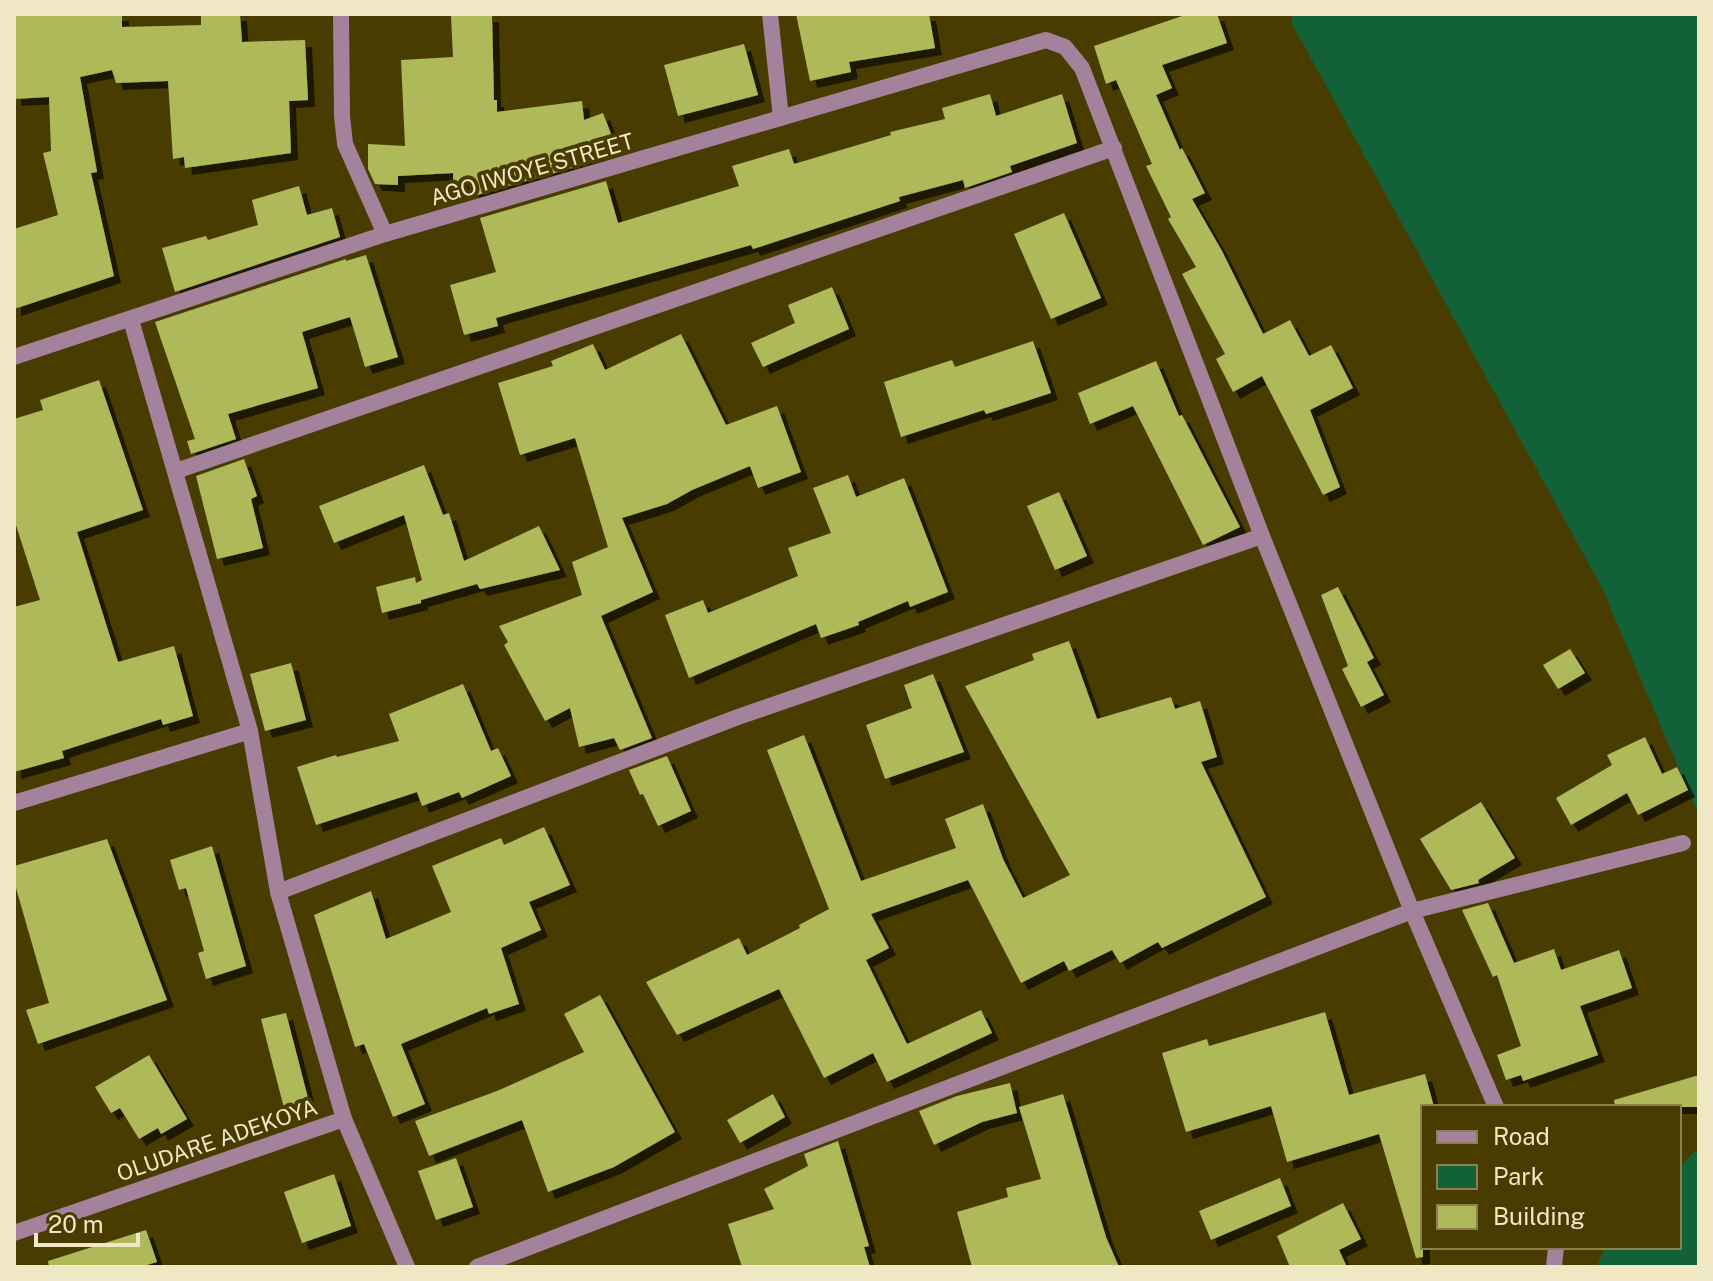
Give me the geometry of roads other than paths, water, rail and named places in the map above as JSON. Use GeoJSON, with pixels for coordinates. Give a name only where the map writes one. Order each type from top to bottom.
{"type":"FeatureCollection","features":[{"type":"Feature","properties":{"kind":"street"},"geometry":{"type":"LineString","coordinates":[[341,14],[345,144],[385,234]]}},
{"type":"Feature","properties":{"kind":"street"},"geometry":{"type":"LineString","coordinates":[[770,14],[781,118]]}},
{"type":"Feature","properties":{"kind":"street","name":"AGO IWOYE STREET"},"geometry":{"type":"LineString","coordinates":[[14,357],[385,234],[1046,40],[1065,47],[1082,68],[1114,148]]}},
{"type":"Feature","properties":{"kind":"street"},"geometry":{"type":"LineString","coordinates":[[176,471],[1114,148],[1262,536],[1412,911],[1495,1105]]}},
{"type":"Feature","properties":{"kind":"street"},"geometry":{"type":"LineString","coordinates":[[131,320],[250,731],[278,892],[344,1119],[407,1267]]}},
{"type":"Feature","properties":{"kind":"street"},"geometry":{"type":"LineString","coordinates":[[278,892],[738,717],[1262,536]]}},
{"type":"Feature","properties":{"kind":"street"},"geometry":{"type":"LineString","coordinates":[[14,803],[250,731]]}},
{"type":"Feature","properties":{"kind":"street"},"geometry":{"type":"LineString","coordinates":[[477,1267],[1412,911],[1683,843]]}},
{"type":"Feature","properties":{"kind":"street","name":"OLUDARE ADEKOYA"},"geometry":{"type":"LineString","coordinates":[[14,1233],[344,1119]]}}]}
